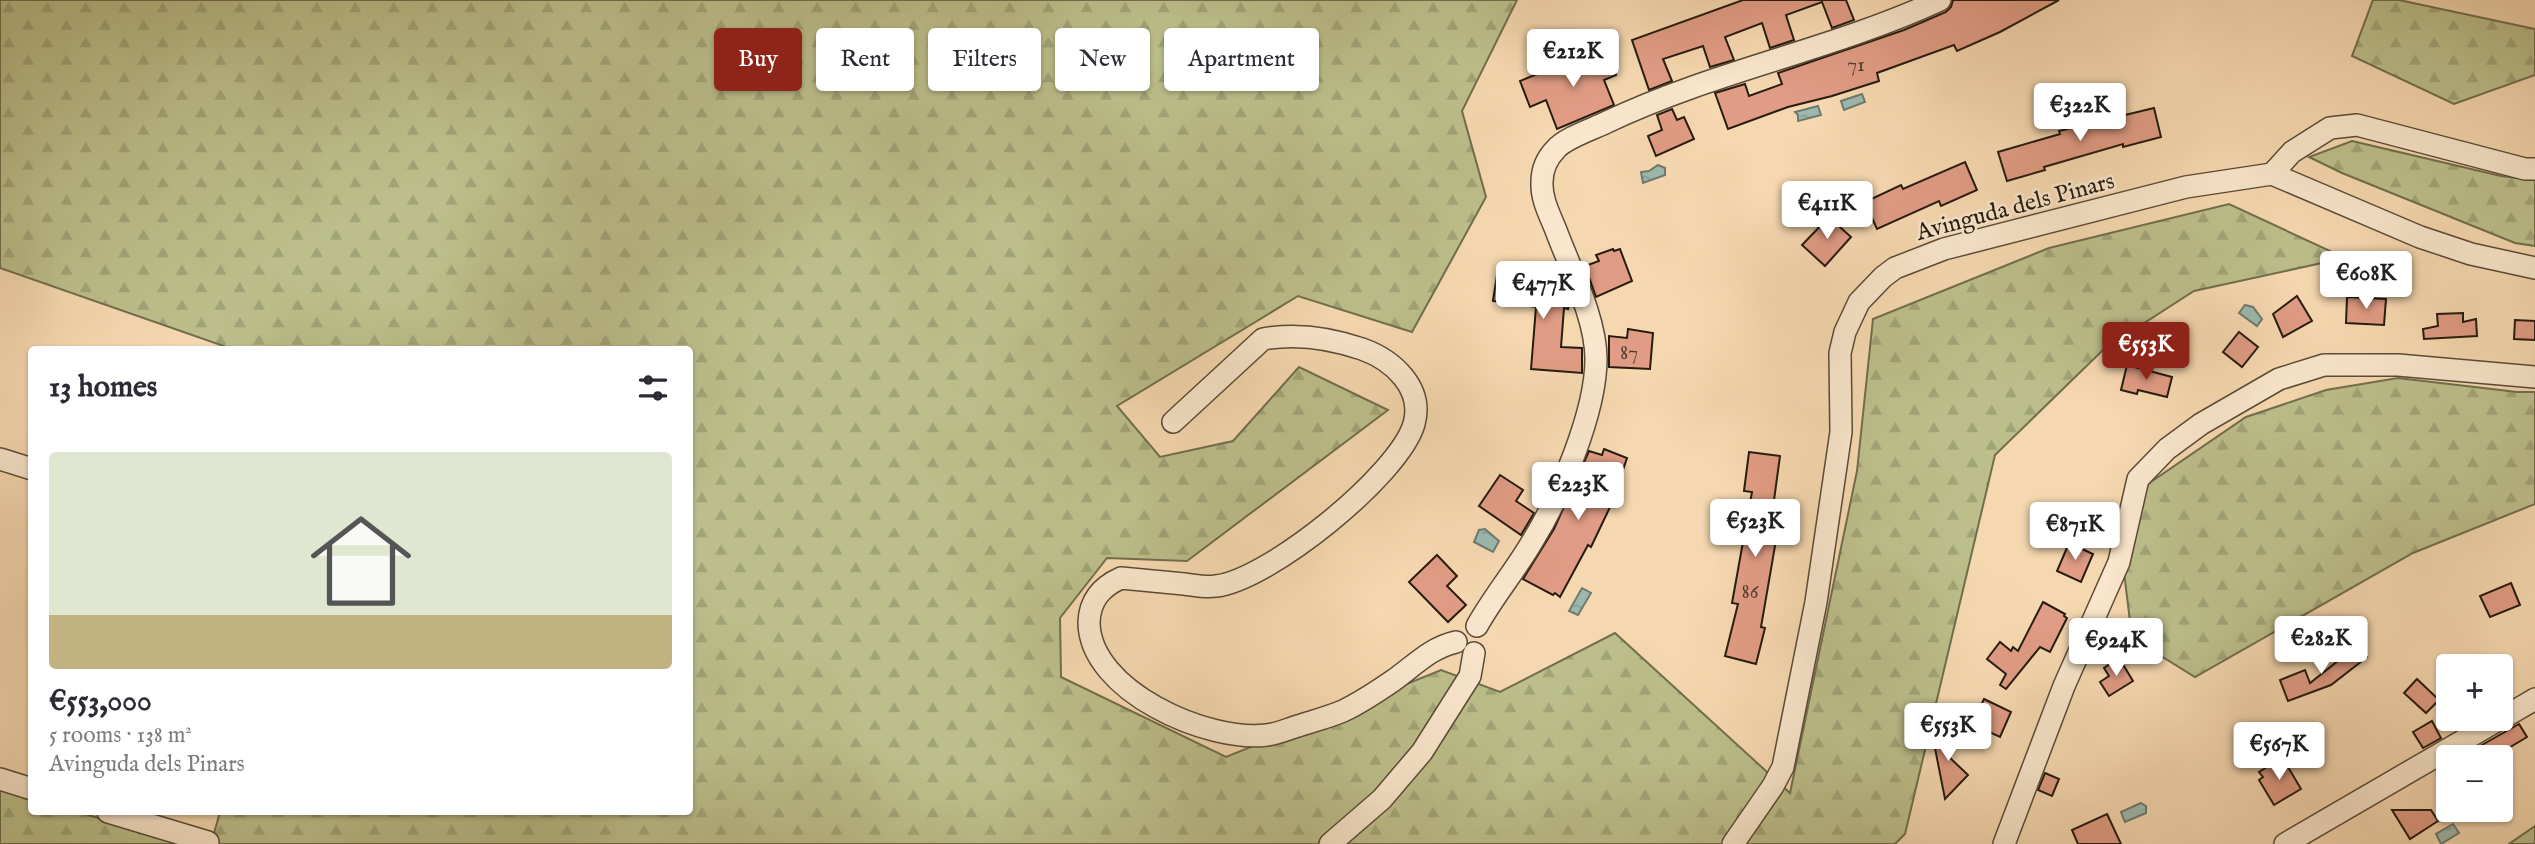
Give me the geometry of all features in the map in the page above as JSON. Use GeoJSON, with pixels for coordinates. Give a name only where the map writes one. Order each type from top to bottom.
{"type":"FeatureCollection","features":[{"type":"Feature","properties":{"kind":"street"},"geometry":{"type":"LineString","coordinates":[[1173,422],[1263,339],[1280,336],[1303,335],[1378,355],[1401,371],[1408,383],[1416,410],[1414,425],[1405,443],[1371,484],[1328,523],[1268,565],[1216,587],[1121,578],[1107,584],[1096,596],[1089,613],[1089,628],[1104,664],[1126,688],[1189,723],[1239,736],[1269,735],[1343,710],[1392,681],[1435,648],[1465,648],[1484,643],[1483,634],[1477,626],[1547,515],[1569,465],[1591,400],[1596,358],[1590,320],[1546,205],[1542,184],[1548,158],[1558,146],[1699,84],[1864,32],[1940,0]]}},
{"type":"Feature","properties":{"kind":"street"},"geometry":{"type":"LineString","coordinates":[[2272,174],[2291,152],[2330,128],[2357,125],[2525,169],[2535,169]]}},
{"type":"Feature","properties":{"kind":"street","name":"Avinguda dels Pinars"},"geometry":{"type":"LineString","coordinates":[[1732,844],[1773,786],[1783,767],[1816,602],[1841,432],[1843,412],[1840,354],[1845,332],[1869,289],[1895,268],[1944,249],[2186,187],[2256,174],[2272,174],[2420,237],[2471,254],[2535,268]]}},
{"type":"Feature","properties":{"kind":"street"},"geometry":{"type":"LineString","coordinates":[[2004,844],[2064,686],[2119,562],[2138,479],[2166,449],[2201,424],[2279,379],[2324,365],[2398,365],[2535,377]]}},
{"type":"Feature","properties":{"kind":"street"},"geometry":{"type":"LineString","coordinates":[[0,459],[28,468]]}},
{"type":"Feature","properties":{"kind":"street"},"geometry":{"type":"LineString","coordinates":[[1330,844],[1382,799],[1422,752],[1470,676],[1465,648]]}},
{"type":"Feature","properties":{"kind":"street"},"geometry":{"type":"LineString","coordinates":[[2513,712],[2535,699]]}},
{"type":"Feature","properties":{"kind":"street"},"geometry":{"type":"LineString","coordinates":[[2285,844],[2479,731]]}},
{"type":"Feature","properties":{"kind":"street"},"geometry":{"type":"LineString","coordinates":[[0,779],[28,788]]}},
{"type":"Feature","properties":{"kind":"street"},"geometry":{"type":"LineString","coordinates":[[118,815],[208,842]]}},
{"type":"Feature","properties":{"kind":"green space"},"geometry":{"type":"Polygon","coordinates":[[[0,0],[1517,0],[1462,111],[1486,197],[1412,332],[1298,296],[1117,406],[1160,457],[1233,441],[1299,367],[1388,410],[1187,561],[1107,558],[1060,618],[1061,677],[1226,757],[1441,670],[1500,692],[1615,633],[1790,793],[1857,471],[1873,319],[2049,248],[2229,204],[2345,258],[2194,291],[2104,349],[1995,455],[1905,834],[1895,844],[211,844],[219,815],[693,815],[693,346],[224,346],[0,268],[0,0]]]}},
{"type":"Feature","properties":{"kind":"green space"},"geometry":{"type":"Polygon","coordinates":[[[2373,0],[2399,0],[2535,29],[2535,75],[2454,104],[2352,56],[2373,0]]]}},
{"type":"Feature","properties":{"kind":"green space"},"geometry":{"type":"Polygon","coordinates":[[[2352,141],[2501,176],[2535,180],[2535,246],[2515,243],[2309,157],[2352,141]]]}},
{"type":"Feature","properties":{"kind":"green space"},"geometry":{"type":"Polygon","coordinates":[[[2398,378],[2535,392],[2535,504],[2413,553],[2195,677],[2132,638],[2124,572],[2134,523],[2148,484],[2246,417],[2326,390],[2398,378]]]}},
{"type":"Feature","properties":{"kind":"green space"},"geometry":{"type":"Polygon","coordinates":[[[0,790],[28,798],[28,815],[88,815],[189,844],[0,844],[0,790]]]}},
{"type":"Feature","properties":{"kind":"green space"},"geometry":{"type":"Polygon","coordinates":[[[2535,826],[2535,844],[2509,844],[2535,826]]]}},
{"type":"Feature","properties":{"kind":"water"},"geometry":{"type":"Polygon","coordinates":[[[1862,94],[1865,102],[1844,110],[1841,101],[1862,94]]]}},
{"type":"Feature","properties":{"kind":"water"},"geometry":{"type":"Polygon","coordinates":[[[1818,106],[1821,115],[1798,121],[1795,112],[1818,106]]]}},
{"type":"Feature","properties":{"kind":"water"},"geometry":{"type":"Polygon","coordinates":[[[1658,165],[1665,168],[1665,175],[1643,183],[1641,172],[1649,171],[1658,165]]]}},
{"type":"Feature","properties":{"kind":"water"},"geometry":{"type":"Polygon","coordinates":[[[2245,305],[2253,307],[2262,319],[2257,326],[2239,313],[2245,305]]]}},
{"type":"Feature","properties":{"kind":"water"},"geometry":{"type":"Polygon","coordinates":[[[1485,529],[1499,541],[1493,552],[1474,542],[1479,530],[1485,529]]]}},
{"type":"Feature","properties":{"kind":"water"},"geometry":{"type":"Polygon","coordinates":[[[1582,588],[1591,593],[1578,615],[1569,611],[1582,588]]]}},
{"type":"Feature","properties":{"kind":"water"},"geometry":{"type":"Polygon","coordinates":[[[2141,803],[2146,806],[2146,813],[2125,822],[2121,812],[2141,803]]]}},
{"type":"Feature","properties":{"kind":"water"},"geometry":{"type":"Polygon","coordinates":[[[2453,824],[2459,833],[2441,844],[2436,834],[2453,824]]]}},
{"type":"Feature","properties":{"kind":"building"},"geometry":{"type":"Polygon","coordinates":[[[1743,0],[1846,0],[1854,20],[1832,28],[1822,2],[1786,15],[1794,40],[1770,48],[1762,23],[1725,37],[1734,60],[1710,67],[1703,46],[1663,59],[1672,81],[1649,90],[1632,40],[1743,0]]]}},
{"type":"Feature","properties":{"kind":"building"},"geometry":{"type":"Polygon","coordinates":[[[1953,0],[2059,0],[2000,32],[1957,51],[1954,45],[1877,73],[1879,81],[1788,107],[1728,129],[1715,93],[1745,84],[1749,96],[1782,84],[1778,73],[1904,30],[1946,12],[1953,0]]]}},
{"type":"Feature","properties":{"kind":"building"},"geometry":{"type":"Polygon","coordinates":[[[1605,49],[1616,75],[1604,80],[1614,105],[1557,129],[1546,100],[1530,107],[1520,81],[1554,67],[1556,71],[1605,49]]]}},
{"type":"Feature","properties":{"kind":"building"},"geometry":{"type":"Polygon","coordinates":[[[2154,108],[2161,137],[2123,147],[2123,144],[2007,181],[1998,152],[2060,134],[2059,131],[2154,108]]]}},
{"type":"Feature","properties":{"kind":"building"},"geometry":{"type":"Polygon","coordinates":[[[1672,109],[1677,120],[1684,117],[1694,139],[1656,156],[1648,136],[1662,130],[1657,115],[1672,109]]]}},
{"type":"Feature","properties":{"kind":"building"},"geometry":{"type":"Polygon","coordinates":[[[1965,162],[1977,190],[1941,206],[1939,201],[1877,229],[1865,202],[1901,185],[1903,189],[1965,162]]]}},
{"type":"Feature","properties":{"kind":"building"},"geometry":{"type":"Polygon","coordinates":[[[1829,217],[1851,237],[1825,266],[1802,245],[1829,217]]]}},
{"type":"Feature","properties":{"kind":"building"},"geometry":{"type":"Polygon","coordinates":[[[1620,249],[1632,281],[1596,297],[1585,266],[1599,261],[1596,255],[1620,249]]]}},
{"type":"Feature","properties":{"kind":"building"},"geometry":{"type":"Polygon","coordinates":[[[1497,275],[1564,286],[1570,300],[1568,309],[1564,308],[1561,347],[1582,348],[1582,373],[1531,369],[1536,307],[1493,301],[1497,275]]]}},
{"type":"Feature","properties":{"kind":"building"},"geometry":{"type":"Polygon","coordinates":[[[2297,296],[2312,321],[2283,337],[2273,314],[2297,296]]]}},
{"type":"Feature","properties":{"kind":"building"},"geometry":{"type":"Polygon","coordinates":[[[2347,297],[2386,299],[2384,325],[2346,323],[2347,297]]]}},
{"type":"Feature","properties":{"kind":"building"},"geometry":{"type":"Polygon","coordinates":[[[2463,313],[2463,322],[2476,319],[2477,336],[2424,339],[2423,329],[2438,326],[2437,314],[2463,313]]]}},
{"type":"Feature","properties":{"kind":"building"},"geometry":{"type":"Polygon","coordinates":[[[2515,320],[2535,321],[2535,340],[2514,339],[2515,320]]]}},
{"type":"Feature","properties":{"kind":"building"},"geometry":{"type":"Polygon","coordinates":[[[1628,329],[1653,333],[1650,369],[1609,367],[1609,336],[1627,338],[1628,329]]]}},
{"type":"Feature","properties":{"kind":"building"},"geometry":{"type":"Polygon","coordinates":[[[2239,332],[2258,347],[2242,367],[2223,352],[2239,332]]]}},
{"type":"Feature","properties":{"kind":"building"},"geometry":{"type":"Polygon","coordinates":[[[2127,365],[2172,377],[2167,397],[2138,390],[2137,394],[2121,390],[2127,365]]]}},
{"type":"Feature","properties":{"kind":"building"},"geometry":{"type":"Polygon","coordinates":[[[1604,449],[1627,458],[1611,505],[1591,547],[1588,545],[1560,597],[1555,593],[1553,595],[1523,579],[1554,529],[1589,451],[1602,455],[1604,449]]]}},
{"type":"Feature","properties":{"kind":"building"},"geometry":{"type":"Polygon","coordinates":[[[1749,452],[1780,456],[1772,515],[1780,517],[1761,627],[1765,628],[1756,664],[1725,656],[1738,604],[1732,603],[1752,492],[1744,491],[1749,452]]]}},
{"type":"Feature","properties":{"kind":"building"},"geometry":{"type":"Polygon","coordinates":[[[1500,475],[1523,490],[1516,501],[1534,513],[1521,535],[1479,506],[1500,475]]]}},
{"type":"Feature","properties":{"kind":"building"},"geometry":{"type":"Polygon","coordinates":[[[2069,543],[2093,554],[2081,582],[2057,571],[2069,543]]]}},
{"type":"Feature","properties":{"kind":"building"},"geometry":{"type":"Polygon","coordinates":[[[1437,555],[1457,576],[1447,586],[1466,605],[1448,622],[1409,582],[1437,555]]]}},
{"type":"Feature","properties":{"kind":"building"},"geometry":{"type":"Polygon","coordinates":[[[2511,583],[2520,605],[2490,617],[2480,596],[2511,583]]]}},
{"type":"Feature","properties":{"kind":"building"},"geometry":{"type":"Polygon","coordinates":[[[2043,602],[2065,614],[2067,618],[2050,652],[2040,647],[2006,689],[2000,685],[2006,674],[1987,659],[2000,642],[2011,651],[2013,647],[2018,651],[2043,602]]]}},
{"type":"Feature","properties":{"kind":"building"},"geometry":{"type":"Polygon","coordinates":[[[2358,645],[2367,657],[2331,685],[2288,701],[2280,680],[2305,670],[2310,683],[2358,645]]]}},
{"type":"Feature","properties":{"kind":"building"},"geometry":{"type":"Polygon","coordinates":[[[2119,658],[2133,681],[2109,696],[2100,682],[2109,676],[2104,668],[2119,658]]]}},
{"type":"Feature","properties":{"kind":"building"},"geometry":{"type":"Polygon","coordinates":[[[2417,679],[2436,697],[2436,703],[2426,713],[2404,693],[2417,679]]]}},
{"type":"Feature","properties":{"kind":"building"},"geometry":{"type":"Polygon","coordinates":[[[1984,699],[2011,712],[2000,737],[1972,724],[1984,699]]]}},
{"type":"Feature","properties":{"kind":"building"},"geometry":{"type":"Polygon","coordinates":[[[2432,721],[2441,738],[2423,748],[2413,732],[2432,721]]]}},
{"type":"Feature","properties":{"kind":"building"},"geometry":{"type":"Polygon","coordinates":[[[2519,724],[2527,737],[2513,745],[2482,745],[2507,731],[2513,731],[2513,727],[2519,724]]]}},
{"type":"Feature","properties":{"kind":"building"},"geometry":{"type":"Polygon","coordinates":[[[1944,730],[1960,737],[1947,755],[1968,775],[1945,799],[1934,743],[1944,730]]]}},
{"type":"Feature","properties":{"kind":"building"},"geometry":{"type":"Polygon","coordinates":[[[2278,760],[2284,770],[2288,767],[2301,789],[2274,805],[2259,780],[2263,777],[2259,772],[2278,760]]]}},
{"type":"Feature","properties":{"kind":"building"},"geometry":{"type":"Polygon","coordinates":[[[2045,773],[2059,779],[2052,796],[2038,790],[2045,773]]]}},
{"type":"Feature","properties":{"kind":"building"},"geometry":{"type":"Polygon","coordinates":[[[2392,810],[2431,810],[2436,822],[2410,839],[2392,810]]]}},
{"type":"Feature","properties":{"kind":"building"},"geometry":{"type":"Polygon","coordinates":[[[2107,814],[2121,844],[2078,844],[2072,830],[2107,814]]]}}]}
